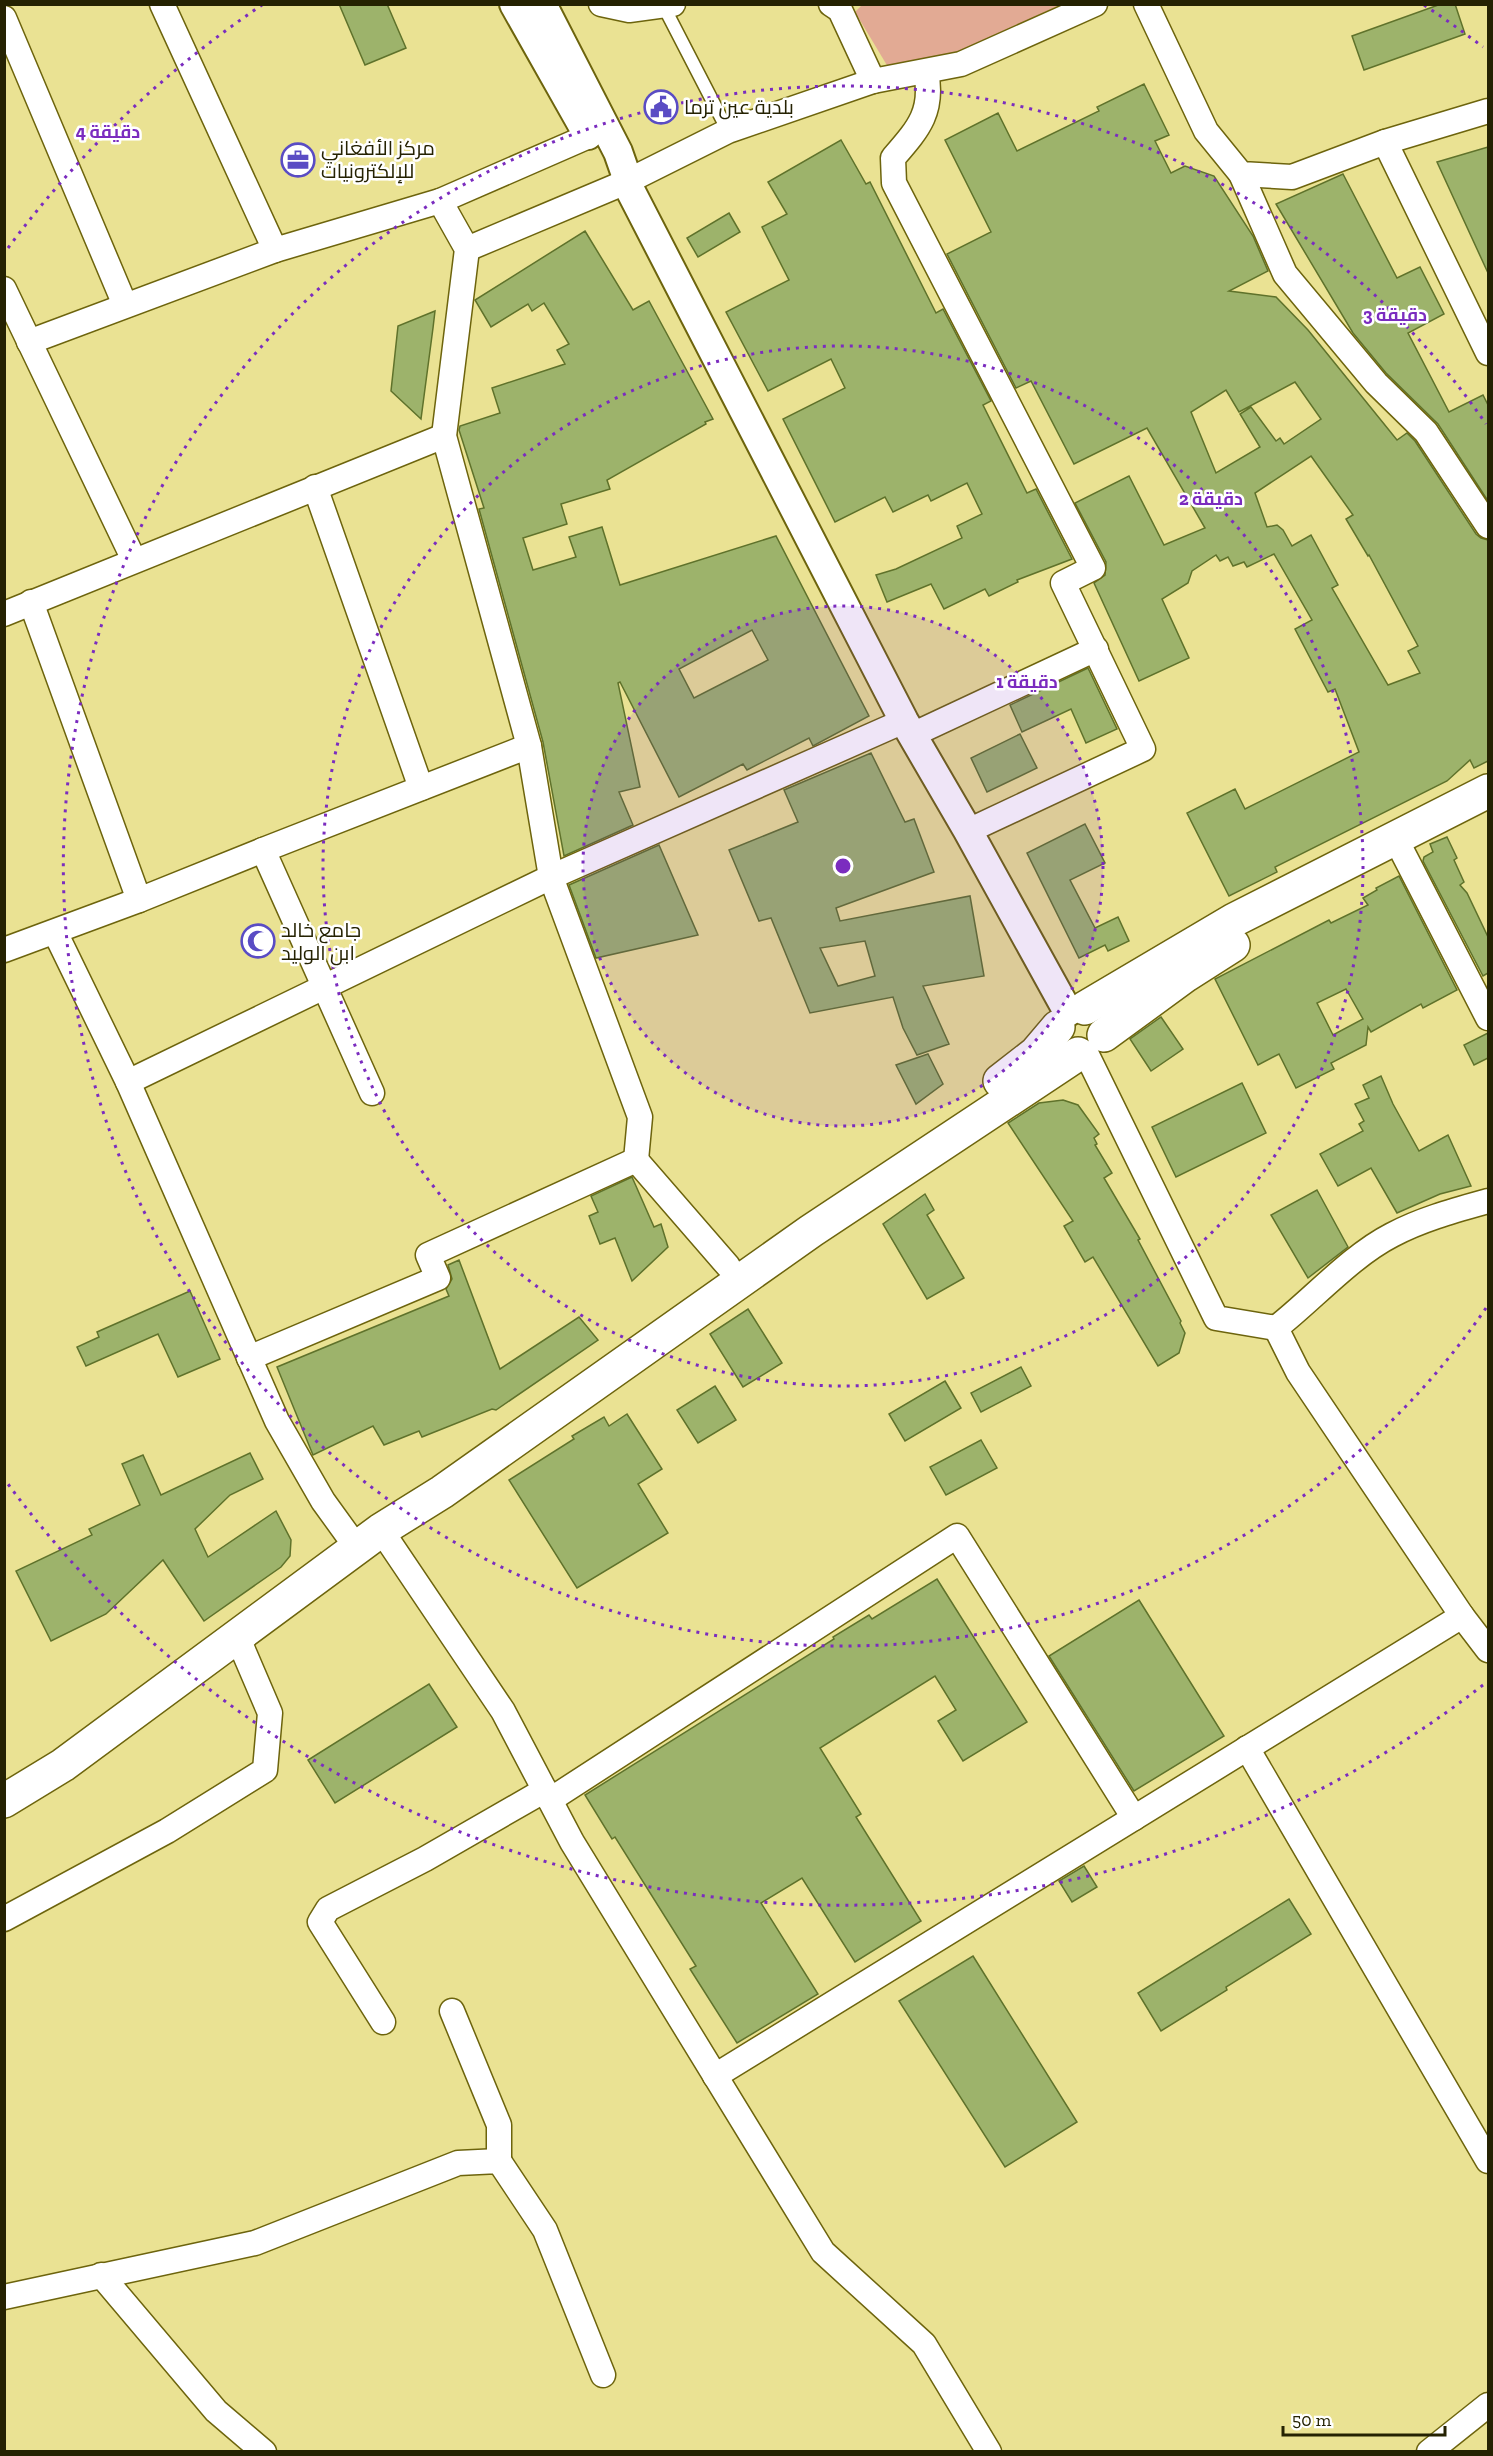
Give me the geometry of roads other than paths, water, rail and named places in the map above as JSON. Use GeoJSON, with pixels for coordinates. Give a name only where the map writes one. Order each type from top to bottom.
{"type":"FeatureCollection","features":[{"type":"Feature","properties":{"kind":"main road"},"geometry":{"type":"LineString","coordinates":[[4,1801],[63,1765],[369,1539],[442,1492],[811,1230],[1089,1047],[1200,951],[1488,791]]}},
{"type":"Feature","properties":{"kind":"main road"},"geometry":{"type":"LineString","coordinates":[[369,1539],[424,1484],[728,1266],[1009,1075],[1036,1053],[1070,1016],[1200,951],[1279,918],[1403,853],[1488,812]]}},
{"type":"Feature","properties":{"kind":"main road"},"geometry":{"type":"LineString","coordinates":[[1070,1016],[1063,1044],[1089,1047]]}},
{"type":"Feature","properties":{"kind":"street"},"geometry":{"type":"LineString","coordinates":[[162,4],[275,250]]}},
{"type":"Feature","properties":{"kind":"street"},"geometry":{"type":"LineString","coordinates":[[514,4],[608,169],[626,182]]}},
{"type":"Feature","properties":{"kind":"street"},"geometry":{"type":"LineString","coordinates":[[542,4],[618,152],[626,182],[908,728],[1070,1016]]}},
{"type":"Feature","properties":{"kind":"street"},"geometry":{"type":"LineString","coordinates":[[601,4],[629,10],[669,6]]}},
{"type":"Feature","properties":{"kind":"street"},"geometry":{"type":"LineString","coordinates":[[467,249],[626,182],[728,131],[873,81],[961,64],[1095,4]]}},
{"type":"Feature","properties":{"kind":"street"},"geometry":{"type":"LineString","coordinates":[[1146,4],[1206,131],[1241,174],[1285,274],[1377,384],[1426,432],[1488,526]]}},
{"type":"Feature","properties":{"kind":"street"},"geometry":{"type":"LineString","coordinates":[[839,6],[873,81]]}},
{"type":"Feature","properties":{"kind":"street"},"geometry":{"type":"LineString","coordinates":[[4,18],[125,305]]}},
{"type":"Feature","properties":{"kind":"street"},"geometry":{"type":"LineString","coordinates":[[926,72],[930,90],[921,126],[893,158],[894,183],[1093,568],[1063,583],[1143,749],[968,831]]}},
{"type":"Feature","properties":{"kind":"street"},"geometry":{"type":"LineString","coordinates":[[1241,174],[1292,177],[1385,142],[1488,111]]}},
{"type":"Feature","properties":{"kind":"street"},"geometry":{"type":"LineString","coordinates":[[29,342],[275,250],[440,201],[589,136]]}},
{"type":"Feature","properties":{"kind":"street"},"geometry":{"type":"LineString","coordinates":[[1385,142],[1488,353]]}},
{"type":"Feature","properties":{"kind":"street"},"geometry":{"type":"LineString","coordinates":[[440,201],[467,249],[444,436],[529,746],[551,877],[640,1117],[636,1160],[728,1266]]}},
{"type":"Feature","properties":{"kind":"street"},"geometry":{"type":"LineString","coordinates":[[4,289],[134,560]]}},
{"type":"Feature","properties":{"kind":"street"},"geometry":{"type":"LineString","coordinates":[[4,614],[444,436]]}},
{"type":"Feature","properties":{"kind":"street"},"geometry":{"type":"LineString","coordinates":[[315,487],[422,788]]}},
{"type":"Feature","properties":{"kind":"street"},"geometry":{"type":"LineString","coordinates":[[32,602],[139,900]]}},
{"type":"Feature","properties":{"kind":"street"},"geometry":{"type":"LineString","coordinates":[[128,1082],[551,877],[1096,649]]}},
{"type":"Feature","properties":{"kind":"street"},"geometry":{"type":"LineString","coordinates":[[4,950],[139,900],[529,746]]}},
{"type":"Feature","properties":{"kind":"street"},"geometry":{"type":"LineString","coordinates":[[263,850],[372,1093]]}},
{"type":"Feature","properties":{"kind":"street"},"geometry":{"type":"LineString","coordinates":[[1403,853],[1488,1018]]}},
{"type":"Feature","properties":{"kind":"street"},"geometry":{"type":"LineString","coordinates":[[55,932],[128,1082],[277,1421],[323,1501],[369,1539],[503,1712],[572,1842],[823,2252],[924,2344],[989,2451]]}},
{"type":"Feature","properties":{"kind":"street"},"geometry":{"type":"LineString","coordinates":[[1089,1047],[1216,1318],[1276,1328],[1350,1265],[1391,1235],[1447,1212],[1488,1201]]}},
{"type":"Feature","properties":{"kind":"street"},"geometry":{"type":"LineString","coordinates":[[249,1358],[438,1278],[428,1255],[636,1160]]}},
{"type":"Feature","properties":{"kind":"street"},"geometry":{"type":"LineString","coordinates":[[1276,1328],[1298,1371],[1462,1616],[1488,1650]]}},
{"type":"Feature","properties":{"kind":"street"},"geometry":{"type":"LineString","coordinates":[[383,2022],[320,1922],[328,1909],[547,1795],[957,1536],[1134,1818]]}},
{"type":"Feature","properties":{"kind":"street"},"geometry":{"type":"LineString","coordinates":[[715,2076],[1462,1616]]}},
{"type":"Feature","properties":{"kind":"street"},"geometry":{"type":"LineString","coordinates":[[4,1919],[167,1831],[265,1770],[270,1713],[237,1636]]}},
{"type":"Feature","properties":{"kind":"street"},"geometry":{"type":"LineString","coordinates":[[1247,1748],[1488,2161]]}},
{"type":"Feature","properties":{"kind":"street"},"geometry":{"type":"LineString","coordinates":[[452,2011],[499,2125],[499,2161],[545,2230],[603,2374]]}},
{"type":"Feature","properties":{"kind":"street"},"geometry":{"type":"LineString","coordinates":[[4,2297],[255,2243],[458,2163],[499,2161]]}},
{"type":"Feature","properties":{"kind":"street"},"geometry":{"type":"LineString","coordinates":[[101,2275],[216,2411],[264,2451]]}},
{"type":"Feature","properties":{"kind":"street"},"geometry":{"type":"LineString","coordinates":[[1429,2451],[1488,2405]]}},
{"type":"Feature","properties":{"kind":"lane"},"geometry":{"type":"LineString","coordinates":[[669,6],[728,131]]}},
{"type":"Feature","properties":{"kind":"place","name":"بلدية عين ترما"},"geometry":{"type":"Point","coordinates":[661,107]}},
{"type":"Feature","properties":{"kind":"place","name":"مركز الأفغاني للإلكترونيات"},"geometry":{"type":"Point","coordinates":[298,160]}},
{"type":"Feature","properties":{"kind":"place","name":"جامع خالد ابن الوليد"},"geometry":{"type":"Point","coordinates":[258,941]}}]}
